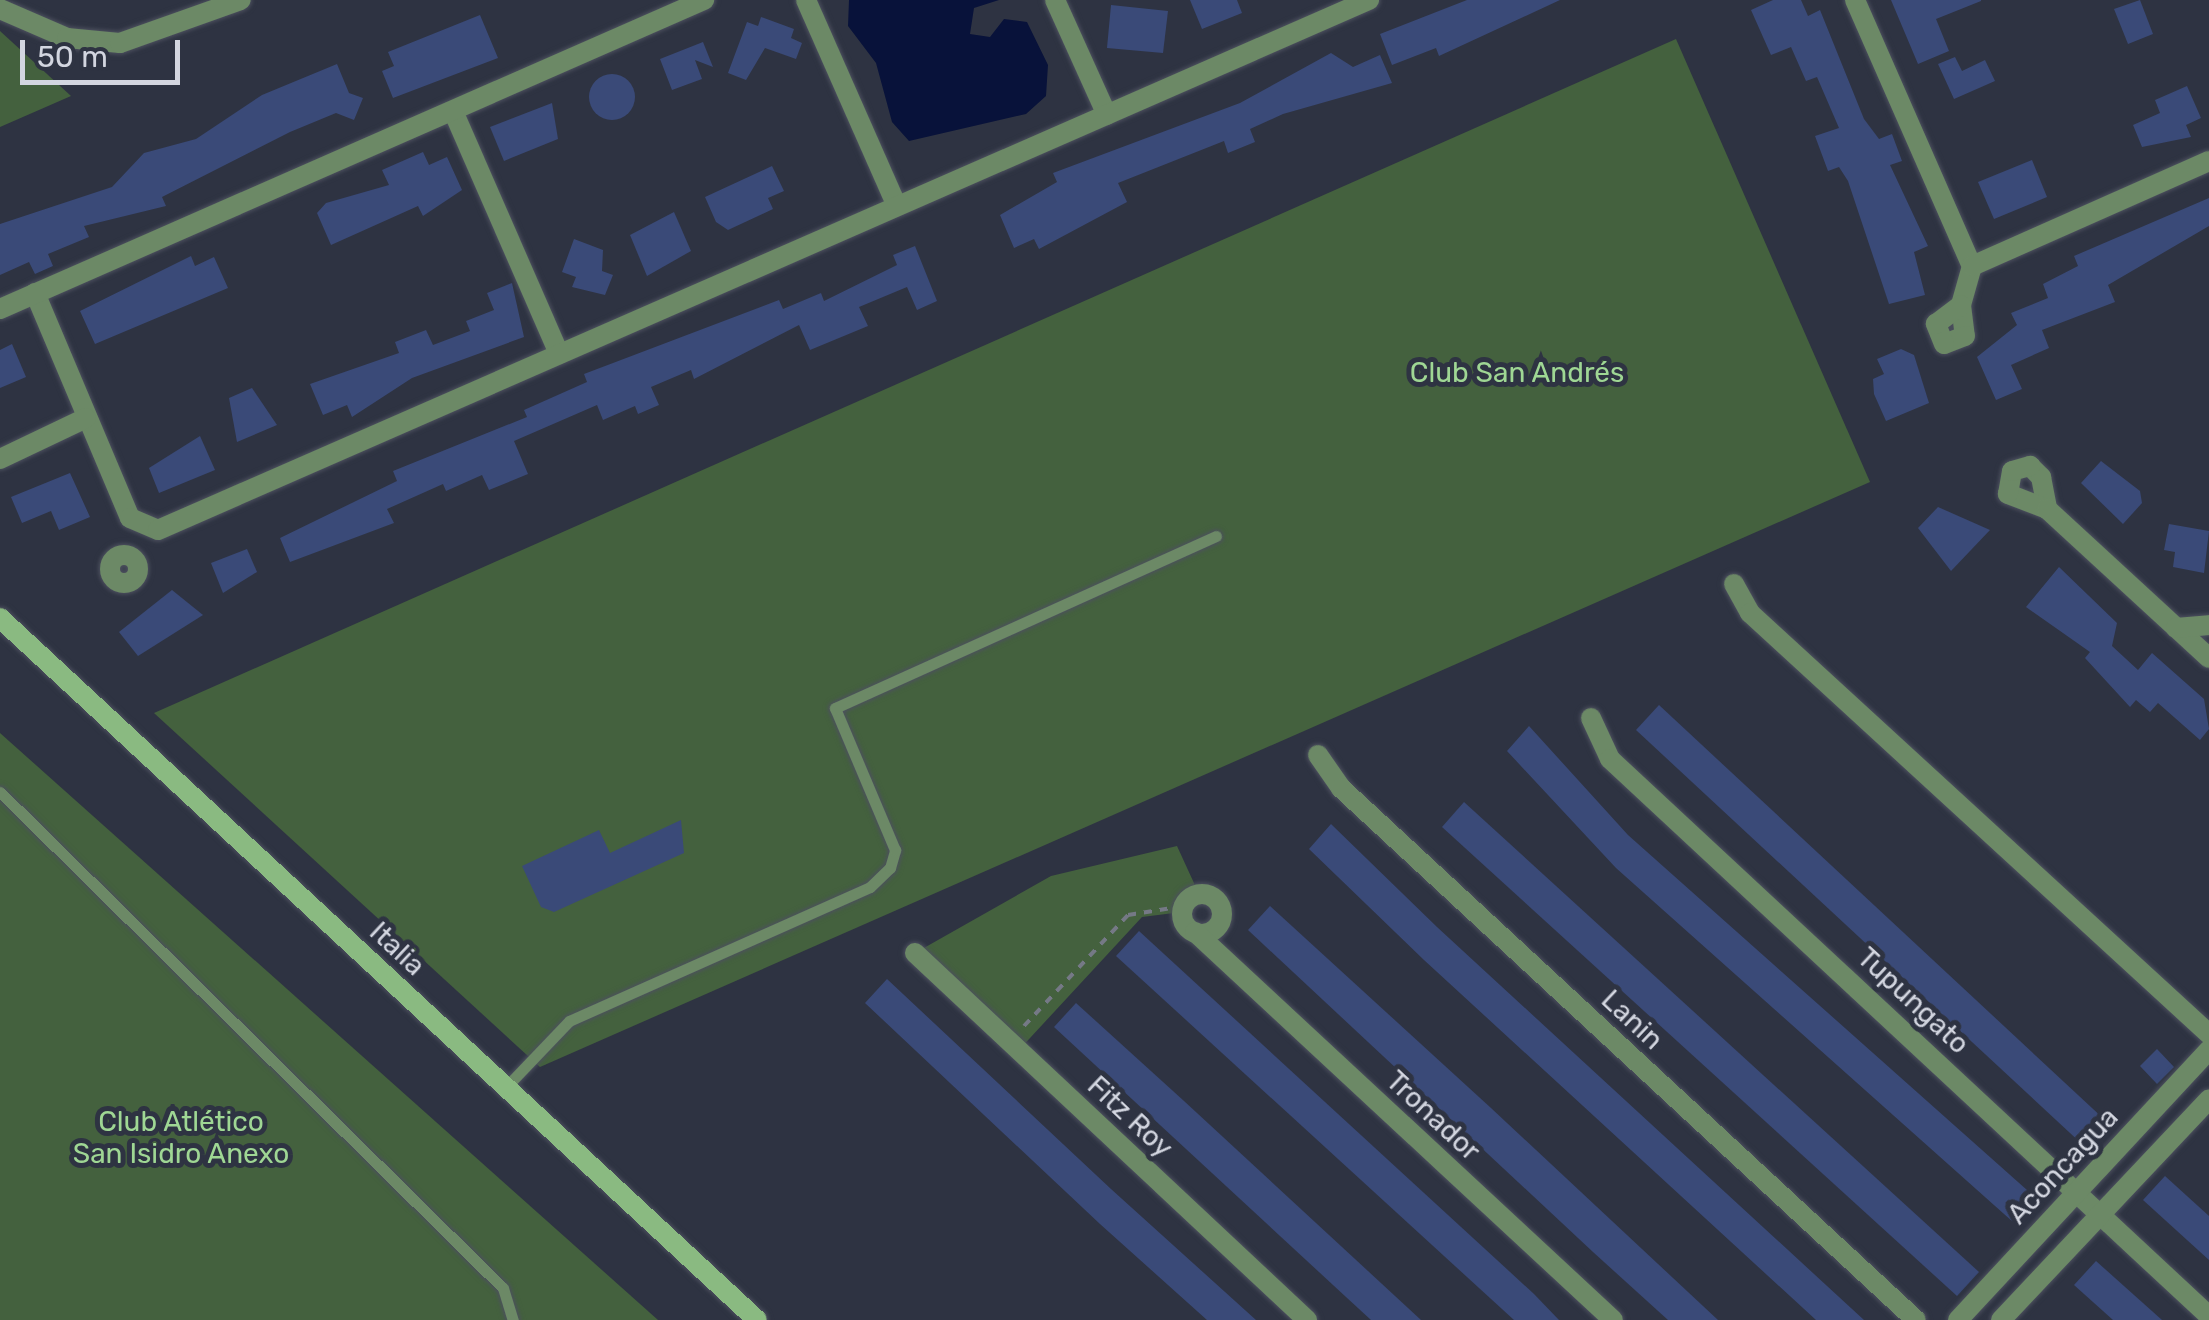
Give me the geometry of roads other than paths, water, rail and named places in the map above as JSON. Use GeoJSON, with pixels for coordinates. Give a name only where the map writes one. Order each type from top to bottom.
{"type":"FeatureCollection","features":[{"type":"Feature","properties":{"kind":"street"},"geometry":{"type":"LineString","coordinates":[[0,9],[68,38],[120,44],[241,0]]}},
{"type":"Feature","properties":{"kind":"street"},"geometry":{"type":"LineString","coordinates":[[0,309],[704,0]]}},
{"type":"Feature","properties":{"kind":"street"},"geometry":{"type":"LineString","coordinates":[[806,0],[897,206]]}},
{"type":"Feature","properties":{"kind":"street"},"geometry":{"type":"LineString","coordinates":[[1056,0],[1107,115]]}},
{"type":"Feature","properties":{"kind":"street"},"geometry":{"type":"LineString","coordinates":[[140,529],[158,530],[1369,0]]}},
{"type":"Feature","properties":{"kind":"street"},"geometry":{"type":"LineString","coordinates":[[1855,0],[1972,266],[1961,305]]}},
{"type":"Feature","properties":{"kind":"street"},"geometry":{"type":"LineString","coordinates":[[453,111],[559,354]]}},
{"type":"Feature","properties":{"kind":"street"},"geometry":{"type":"LineString","coordinates":[[1972,266],[2209,161]]}},
{"type":"Feature","properties":{"kind":"street"},"geometry":{"type":"LineString","coordinates":[[34,293],[86,418],[140,529],[132,550]]}},
{"type":"Feature","properties":{"kind":"street"},"geometry":{"type":"LineString","coordinates":[[0,459],[86,418]]}},
{"type":"Feature","properties":{"kind":"street"},"geometry":{"type":"LineString","coordinates":[[2047,509],[2209,658]]}},
{"type":"Feature","properties":{"kind":"street"},"geometry":{"type":"LineString","coordinates":[[1734,584],[1750,613],[2209,1034]]}},
{"type":"Feature","properties":{"kind":"street","name":"Italia"},"geometry":{"type":"LineString","coordinates":[[0,618],[757,1320]]}},
{"type":"Feature","properties":{"kind":"street"},"geometry":{"type":"LineString","coordinates":[[2176,628],[2209,625]]}},
{"type":"Feature","properties":{"kind":"street","name":"Tupungato"},"geometry":{"type":"LineString","coordinates":[[1592,718],[1610,759],[2209,1316]]}},
{"type":"Feature","properties":{"kind":"street","name":"Lanin"},"geometry":{"type":"LineString","coordinates":[[1318,755],[1340,788],[1916,1320]]}},
{"type":"Feature","properties":{"kind":"street","name":"Tronador"},"geometry":{"type":"LineString","coordinates":[[1218,925],[1212,896],[1184,906],[1195,932],[1216,953],[1613,1320]]}},
{"type":"Feature","properties":{"kind":"street"},"geometry":{"type":"LineString","coordinates":[[1195,932],[1218,925],[1216,953]]}},
{"type":"Feature","properties":{"kind":"street","name":"Fitz Roy"},"geometry":{"type":"LineString","coordinates":[[915,953],[1308,1320]]}},
{"type":"Feature","properties":{"kind":"street","name":"Aconcagua"},"geometry":{"type":"LineString","coordinates":[[1958,1320],[2209,1050]]}},
{"type":"Feature","properties":{"kind":"street"},"geometry":{"type":"LineString","coordinates":[[2001,1320],[2209,1099]]}},
{"type":"Feature","properties":{"kind":"lane"},"geometry":{"type":"LineString","coordinates":[[506,1087],[569,1021],[870,887],[890,868],[894,850],[835,708],[1216,536]]}},
{"type":"Feature","properties":{"kind":"lane"},"geometry":{"type":"LineString","coordinates":[[0,792],[503,1288],[513,1320]]}},
{"type":"Feature","properties":{"kind":"park label","name":"Club San Andrés"},"geometry":{"type":"Point","coordinates":[1517,373]}},
{"type":"Feature","properties":{"kind":"park label","name":"Club Atlético San Isidro Anexo"},"geometry":{"type":"Point","coordinates":[181,1138]}}]}
